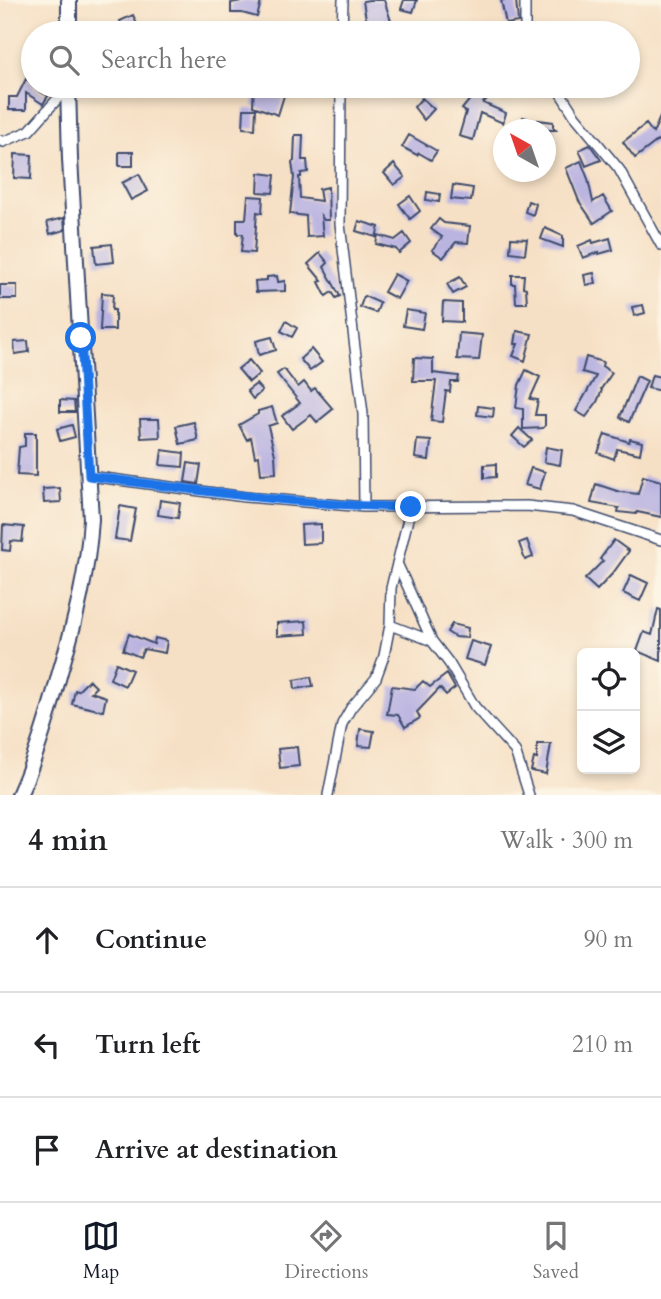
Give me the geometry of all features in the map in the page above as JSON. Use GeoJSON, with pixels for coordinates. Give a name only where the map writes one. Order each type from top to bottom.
{"type":"FeatureCollection","features":[{"type":"Feature","properties":{"kind":"main road"},"geometry":{"type":"LineString","coordinates":[[69,0],[69,21]]}},
{"type":"Feature","properties":{"kind":"main road"},"geometry":{"type":"LineString","coordinates":[[19,795],[37,755],[73,628],[89,558],[91,519],[68,98]]}},
{"type":"Feature","properties":{"kind":"street"},"geometry":{"type":"LineString","coordinates":[[342,21],[343,0]]}},
{"type":"Feature","properties":{"kind":"street"},"geometry":{"type":"LineString","coordinates":[[524,21],[525,0]]}},
{"type":"Feature","properties":{"kind":"street"},"geometry":{"type":"LineString","coordinates":[[1,143],[29,131],[58,98]]}},
{"type":"Feature","properties":{"kind":"street"},"geometry":{"type":"LineString","coordinates":[[341,98],[340,224],[363,414],[364,507]]}},
{"type":"Feature","properties":{"kind":"street"},"geometry":{"type":"LineString","coordinates":[[564,98],[619,169],[661,245]]}},
{"type":"Feature","properties":{"kind":"street"},"geometry":{"type":"LineString","coordinates":[[89,476],[244,497],[364,507],[527,506],[573,511],[661,540]]}},
{"type":"Feature","properties":{"kind":"street"},"geometry":{"type":"LineString","coordinates":[[328,795],[342,724],[351,708],[376,678],[384,656],[390,625],[391,588],[411,507]]}},
{"type":"Feature","properties":{"kind":"street"},"geometry":{"type":"LineString","coordinates":[[397,563],[432,641],[449,663],[475,707],[515,751],[529,795]]}},
{"type":"Feature","properties":{"kind":"street"},"geometry":{"type":"LineString","coordinates":[[390,625],[432,641]]}},
{"type":"Feature","properties":{"kind":"building"},"geometry":{"type":"Polygon","coordinates":[[[246,0],[261,2],[257,17],[231,13],[231,3],[246,0]]]}},
{"type":"Feature","properties":{"kind":"building"},"geometry":{"type":"Polygon","coordinates":[[[384,0],[391,21],[366,21],[363,1],[384,0]]]}},
{"type":"Feature","properties":{"kind":"building"},"geometry":{"type":"Polygon","coordinates":[[[404,0],[417,0],[413,12],[401,9],[404,0]]]}},
{"type":"Feature","properties":{"kind":"building"},"geometry":{"type":"Polygon","coordinates":[[[501,0],[516,0],[518,21],[505,21],[501,0]]]}},
{"type":"Feature","properties":{"kind":"building"},"geometry":{"type":"Polygon","coordinates":[[[133,15],[136,21],[120,21],[133,15]]]}},
{"type":"Feature","properties":{"kind":"building"},"geometry":{"type":"Polygon","coordinates":[[[21,89],[21,98],[26,98],[26,110],[9,110],[9,97],[17,97],[21,89]]]}},
{"type":"Feature","properties":{"kind":"building"},"geometry":{"type":"Polygon","coordinates":[[[34,98],[47,98],[43,104],[34,98]]]}},
{"type":"Feature","properties":{"kind":"building"},"geometry":{"type":"Polygon","coordinates":[[[253,98],[283,98],[278,115],[253,106],[253,98]]]}},
{"type":"Feature","properties":{"kind":"building"},"geometry":{"type":"Polygon","coordinates":[[[422,98],[434,109],[424,120],[414,107],[422,98]]]}},
{"type":"Feature","properties":{"kind":"building"},"geometry":{"type":"Polygon","coordinates":[[[471,98],[488,98],[483,103],[506,113],[504,119],[494,119],[480,113],[473,140],[459,136],[466,112],[462,109],[471,98]]]}},
{"type":"Feature","properties":{"kind":"building"},"geometry":{"type":"Polygon","coordinates":[[[244,109],[256,109],[255,129],[243,128],[244,109]]]}},
{"type":"Feature","properties":{"kind":"building"},"geometry":{"type":"Polygon","coordinates":[[[661,115],[661,138],[635,158],[623,142],[646,124],[653,133],[661,115]]]}},
{"type":"Feature","properties":{"kind":"building"},"geometry":{"type":"Polygon","coordinates":[[[295,135],[303,135],[302,160],[307,160],[308,172],[301,173],[299,177],[300,198],[321,201],[319,189],[328,187],[329,220],[324,220],[321,216],[323,236],[307,237],[306,216],[290,214],[295,135]]]}},
{"type":"Feature","properties":{"kind":"building"},"geometry":{"type":"Polygon","coordinates":[[[409,135],[437,151],[431,160],[402,147],[409,135]]]}},
{"type":"Feature","properties":{"kind":"building"},"geometry":{"type":"Polygon","coordinates":[[[590,145],[601,160],[586,166],[579,150],[590,145]]]}},
{"type":"Feature","properties":{"kind":"building"},"geometry":{"type":"Polygon","coordinates":[[[119,152],[133,152],[133,166],[119,166],[119,152]]]}},
{"type":"Feature","properties":{"kind":"building"},"geometry":{"type":"Polygon","coordinates":[[[15,154],[32,155],[31,179],[14,178],[15,154]]]}},
{"type":"Feature","properties":{"kind":"building"},"geometry":{"type":"Polygon","coordinates":[[[581,161],[593,202],[603,196],[612,211],[594,223],[579,201],[566,168],[581,161]]]}},
{"type":"Feature","properties":{"kind":"building"},"geometry":{"type":"Polygon","coordinates":[[[394,164],[405,177],[394,185],[384,173],[394,164]]]}},
{"type":"Feature","properties":{"kind":"building"},"geometry":{"type":"Polygon","coordinates":[[[259,173],[275,175],[273,193],[258,192],[259,173]]]}},
{"type":"Feature","properties":{"kind":"building"},"geometry":{"type":"Polygon","coordinates":[[[139,174],[148,191],[131,200],[122,183],[139,174]]]}},
{"type":"Feature","properties":{"kind":"building"},"geometry":{"type":"Polygon","coordinates":[[[453,185],[473,188],[471,201],[451,199],[453,185]]]}},
{"type":"Feature","properties":{"kind":"building"},"geometry":{"type":"Polygon","coordinates":[[[427,192],[440,194],[439,202],[426,200],[427,192]]]}},
{"type":"Feature","properties":{"kind":"building"},"geometry":{"type":"Polygon","coordinates":[[[248,196],[263,197],[262,213],[257,212],[254,253],[241,252],[243,234],[237,234],[237,219],[246,219],[248,196]]]}},
{"type":"Feature","properties":{"kind":"building"},"geometry":{"type":"Polygon","coordinates":[[[410,196],[420,211],[410,219],[399,204],[410,196]]]}},
{"type":"Feature","properties":{"kind":"building"},"geometry":{"type":"Polygon","coordinates":[[[528,201],[536,204],[533,215],[525,212],[528,201]]]}},
{"type":"Feature","properties":{"kind":"building"},"geometry":{"type":"Polygon","coordinates":[[[64,218],[65,230],[50,234],[47,222],[64,218]]]}},
{"type":"Feature","properties":{"kind":"building"},"geometry":{"type":"Polygon","coordinates":[[[439,219],[444,223],[470,226],[468,243],[456,242],[443,258],[432,250],[442,237],[431,229],[439,219]]]}},
{"type":"Feature","properties":{"kind":"building"},"geometry":{"type":"Polygon","coordinates":[[[359,221],[379,227],[376,237],[356,231],[359,221]]]}},
{"type":"Feature","properties":{"kind":"building"},"geometry":{"type":"Polygon","coordinates":[[[545,228],[563,236],[563,247],[541,239],[545,228]]]}},
{"type":"Feature","properties":{"kind":"building"},"geometry":{"type":"Polygon","coordinates":[[[404,233],[411,243],[399,253],[396,249],[376,244],[378,235],[395,240],[404,233]]]}},
{"type":"Feature","properties":{"kind":"building"},"geometry":{"type":"Polygon","coordinates":[[[511,238],[527,239],[525,254],[510,252],[511,238]]]}},
{"type":"Feature","properties":{"kind":"building"},"geometry":{"type":"Polygon","coordinates":[[[610,238],[613,250],[583,258],[578,246],[592,240],[593,243],[610,238]]]}},
{"type":"Feature","properties":{"kind":"building"},"geometry":{"type":"Polygon","coordinates":[[[112,244],[114,262],[96,264],[94,246],[112,244]]]}},
{"type":"Feature","properties":{"kind":"building"},"geometry":{"type":"Polygon","coordinates":[[[320,253],[328,263],[324,267],[340,296],[336,298],[332,292],[326,296],[319,282],[322,281],[308,264],[320,253]]]}},
{"type":"Feature","properties":{"kind":"building"},"geometry":{"type":"Polygon","coordinates":[[[594,273],[596,283],[586,285],[584,275],[594,273]]]}},
{"type":"Feature","properties":{"kind":"building"},"geometry":{"type":"Polygon","coordinates":[[[394,274],[407,281],[397,299],[384,292],[394,274]]]}},
{"type":"Feature","properties":{"kind":"building"},"geometry":{"type":"Polygon","coordinates":[[[512,275],[524,275],[523,287],[526,288],[527,303],[516,303],[512,275]]]}},
{"type":"Feature","properties":{"kind":"building"},"geometry":{"type":"Polygon","coordinates":[[[277,276],[278,282],[285,281],[285,291],[256,292],[255,281],[277,276]]]}},
{"type":"Feature","properties":{"kind":"building"},"geometry":{"type":"Polygon","coordinates":[[[460,277],[466,287],[453,294],[447,284],[460,277]]]}},
{"type":"Feature","properties":{"kind":"building"},"geometry":{"type":"Polygon","coordinates":[[[0,285],[17,285],[17,299],[0,299],[0,285]]]}},
{"type":"Feature","properties":{"kind":"building"},"geometry":{"type":"Polygon","coordinates":[[[102,293],[113,294],[115,330],[100,330],[102,293]]]}},
{"type":"Feature","properties":{"kind":"building"},"geometry":{"type":"Polygon","coordinates":[[[364,296],[380,303],[376,313],[360,307],[364,296]]]}},
{"type":"Feature","properties":{"kind":"building"},"geometry":{"type":"Polygon","coordinates":[[[443,302],[462,303],[462,322],[442,321],[443,302]]]}},
{"type":"Feature","properties":{"kind":"building"},"geometry":{"type":"Polygon","coordinates":[[[643,305],[645,313],[634,316],[632,307],[643,305]]]}},
{"type":"Feature","properties":{"kind":"building"},"geometry":{"type":"Polygon","coordinates":[[[406,310],[425,313],[422,329],[403,326],[406,310]]]}},
{"type":"Feature","properties":{"kind":"building"},"geometry":{"type":"Polygon","coordinates":[[[286,321],[297,328],[292,337],[281,331],[286,321]]]}},
{"type":"Feature","properties":{"kind":"building"},"geometry":{"type":"Polygon","coordinates":[[[517,331],[532,334],[525,361],[513,356],[518,344],[515,344],[517,331]]]}},
{"type":"Feature","properties":{"kind":"building"},"geometry":{"type":"Polygon","coordinates":[[[459,333],[482,335],[479,360],[457,359],[459,333]]]}},
{"type":"Feature","properties":{"kind":"building"},"geometry":{"type":"Polygon","coordinates":[[[272,337],[276,350],[259,355],[256,341],[272,337]]]}},
{"type":"Feature","properties":{"kind":"building"},"geometry":{"type":"Polygon","coordinates":[[[28,341],[29,352],[15,354],[14,342],[28,341]]]}},
{"type":"Feature","properties":{"kind":"building"},"geometry":{"type":"Polygon","coordinates":[[[311,349],[322,362],[310,371],[300,359],[311,349]]]}},
{"type":"Feature","properties":{"kind":"building"},"geometry":{"type":"Polygon","coordinates":[[[586,357],[603,362],[602,366],[612,373],[586,417],[576,411],[596,376],[582,372],[586,357]]]}},
{"type":"Feature","properties":{"kind":"building"},"geometry":{"type":"Polygon","coordinates":[[[414,358],[433,359],[433,373],[459,376],[458,382],[451,382],[450,392],[446,391],[442,422],[431,421],[436,381],[413,381],[414,358]]]}},
{"type":"Feature","properties":{"kind":"building"},"geometry":{"type":"Polygon","coordinates":[[[249,360],[260,373],[249,382],[238,369],[249,360]]]}},
{"type":"Feature","properties":{"kind":"building"},"geometry":{"type":"Polygon","coordinates":[[[284,369],[298,387],[304,382],[311,391],[315,388],[333,409],[317,422],[311,415],[292,429],[282,416],[300,403],[277,374],[284,369]]]}},
{"type":"Feature","properties":{"kind":"building"},"geometry":{"type":"Polygon","coordinates":[[[526,370],[540,377],[530,399],[538,400],[535,415],[545,415],[543,428],[523,429],[523,409],[516,408],[519,385],[526,370]]]}},
{"type":"Feature","properties":{"kind":"building"},"geometry":{"type":"Polygon","coordinates":[[[652,375],[661,377],[661,391],[648,388],[652,375]]]}},
{"type":"Feature","properties":{"kind":"building"},"geometry":{"type":"Polygon","coordinates":[[[637,376],[647,381],[629,422],[620,417],[637,376]]]}},
{"type":"Feature","properties":{"kind":"building"},"geometry":{"type":"Polygon","coordinates":[[[256,384],[262,391],[253,399],[247,391],[256,384]]]}},
{"type":"Feature","properties":{"kind":"building"},"geometry":{"type":"Polygon","coordinates":[[[60,400],[74,401],[75,412],[60,412],[60,400]]]}},
{"type":"Feature","properties":{"kind":"building"},"geometry":{"type":"Polygon","coordinates":[[[478,406],[494,408],[493,417],[477,415],[478,406]]]}},
{"type":"Feature","properties":{"kind":"building"},"geometry":{"type":"Polygon","coordinates":[[[272,407],[277,423],[268,426],[276,473],[261,474],[259,456],[255,457],[251,437],[247,440],[239,425],[258,414],[258,411],[272,407]]]}},
{"type":"Feature","properties":{"kind":"building"},"geometry":{"type":"Polygon","coordinates":[[[140,419],[159,419],[160,437],[141,438],[140,419]]]}},
{"type":"Feature","properties":{"kind":"building"},"geometry":{"type":"Polygon","coordinates":[[[194,422],[198,440],[180,444],[176,426],[194,422]]]}},
{"type":"Feature","properties":{"kind":"building"},"geometry":{"type":"Polygon","coordinates":[[[72,425],[75,437],[60,441],[57,429],[72,425]]]}},
{"type":"Feature","properties":{"kind":"building"},"geometry":{"type":"Polygon","coordinates":[[[519,428],[532,440],[524,447],[512,436],[519,428]]]}},
{"type":"Feature","properties":{"kind":"building"},"geometry":{"type":"Polygon","coordinates":[[[25,433],[36,433],[36,476],[17,475],[19,447],[25,446],[25,433]]]}},
{"type":"Feature","properties":{"kind":"building"},"geometry":{"type":"Polygon","coordinates":[[[605,434],[629,442],[630,439],[642,442],[640,454],[617,449],[614,459],[598,453],[605,434]]]}},
{"type":"Feature","properties":{"kind":"building"},"geometry":{"type":"Polygon","coordinates":[[[417,440],[431,441],[429,460],[415,458],[417,440]]]}},
{"type":"Feature","properties":{"kind":"building"},"geometry":{"type":"Polygon","coordinates":[[[546,447],[562,450],[560,465],[544,462],[546,447]]]}},
{"type":"Feature","properties":{"kind":"building"},"geometry":{"type":"Polygon","coordinates":[[[162,450],[184,453],[183,467],[160,465],[162,450]]]}},
{"type":"Feature","properties":{"kind":"building"},"geometry":{"type":"Polygon","coordinates":[[[188,463],[201,465],[198,484],[185,482],[188,463]]]}},
{"type":"Feature","properties":{"kind":"building"},"geometry":{"type":"Polygon","coordinates":[[[496,464],[496,477],[484,478],[484,465],[496,464]]]}},
{"type":"Feature","properties":{"kind":"building"},"geometry":{"type":"Polygon","coordinates":[[[531,468],[545,472],[540,489],[525,485],[531,468]]]}},
{"type":"Feature","properties":{"kind":"building"},"geometry":{"type":"Polygon","coordinates":[[[643,476],[661,481],[661,517],[637,512],[618,512],[619,508],[591,503],[596,484],[620,492],[638,494],[643,476]]]}},
{"type":"Feature","properties":{"kind":"building"},"geometry":{"type":"Polygon","coordinates":[[[60,488],[61,502],[44,503],[43,489],[60,488]]]}},
{"type":"Feature","properties":{"kind":"building"},"geometry":{"type":"Polygon","coordinates":[[[160,500],[180,503],[178,518],[158,515],[160,500]]]}},
{"type":"Feature","properties":{"kind":"building"},"geometry":{"type":"Polygon","coordinates":[[[120,506],[136,509],[130,541],[115,539],[120,506]]]}},
{"type":"Feature","properties":{"kind":"building"},"geometry":{"type":"Polygon","coordinates":[[[321,524],[321,543],[302,544],[301,525],[321,524]]]}},
{"type":"Feature","properties":{"kind":"building"},"geometry":{"type":"Polygon","coordinates":[[[3,525],[24,527],[22,542],[11,541],[10,551],[2,550],[3,525]]]}},
{"type":"Feature","properties":{"kind":"building"},"geometry":{"type":"Polygon","coordinates":[[[527,540],[533,557],[525,560],[519,543],[527,540]]]}},
{"type":"Feature","properties":{"kind":"building"},"geometry":{"type":"Polygon","coordinates":[[[614,540],[629,551],[597,590],[585,579],[603,561],[600,559],[614,540]]]}},
{"type":"Feature","properties":{"kind":"building"},"geometry":{"type":"Polygon","coordinates":[[[631,575],[648,583],[640,601],[623,593],[631,575]]]}},
{"type":"Feature","properties":{"kind":"building"},"geometry":{"type":"Polygon","coordinates":[[[658,609],[661,610],[661,661],[640,652],[638,648],[644,632],[652,635],[658,609]]]}},
{"type":"Feature","properties":{"kind":"building"},"geometry":{"type":"Polygon","coordinates":[[[306,621],[307,634],[277,636],[277,623],[306,621]]]}},
{"type":"Feature","properties":{"kind":"building"},"geometry":{"type":"Polygon","coordinates":[[[452,624],[468,628],[467,638],[455,637],[447,632],[452,624]]]}},
{"type":"Feature","properties":{"kind":"building"},"geometry":{"type":"Polygon","coordinates":[[[129,634],[154,644],[155,638],[167,641],[165,653],[144,649],[140,657],[123,650],[129,634]]]}},
{"type":"Feature","properties":{"kind":"building"},"geometry":{"type":"Polygon","coordinates":[[[471,641],[491,647],[485,665],[465,659],[471,641]]]}},
{"type":"Feature","properties":{"kind":"building"},"geometry":{"type":"Polygon","coordinates":[[[116,663],[132,670],[125,686],[110,679],[116,663]]]}},
{"type":"Feature","properties":{"kind":"building"},"geometry":{"type":"Polygon","coordinates":[[[447,674],[455,688],[446,695],[440,688],[417,712],[420,718],[405,727],[398,715],[387,714],[392,686],[415,689],[423,681],[430,687],[447,674]]]}},
{"type":"Feature","properties":{"kind":"building"},"geometry":{"type":"Polygon","coordinates":[[[311,677],[313,686],[295,689],[294,680],[311,677]]]}},
{"type":"Feature","properties":{"kind":"building"},"geometry":{"type":"Polygon","coordinates":[[[89,680],[96,687],[91,692],[106,697],[103,711],[72,704],[75,690],[78,691],[89,680]]]}},
{"type":"Feature","properties":{"kind":"building"},"geometry":{"type":"Polygon","coordinates":[[[360,729],[374,731],[371,747],[358,746],[360,729]]]}},
{"type":"Feature","properties":{"kind":"building"},"geometry":{"type":"Polygon","coordinates":[[[537,744],[551,744],[546,774],[531,771],[534,758],[537,759],[537,744]]]}},
{"type":"Feature","properties":{"kind":"building"},"geometry":{"type":"Polygon","coordinates":[[[297,747],[299,766],[280,768],[278,749],[297,747]]]}},
{"type":"Feature","properties":{"kind":"route"},"geometry":{"type":"LineString","coordinates":[[81,338],[89,476],[244,497],[364,507],[411,507]]}}]}
